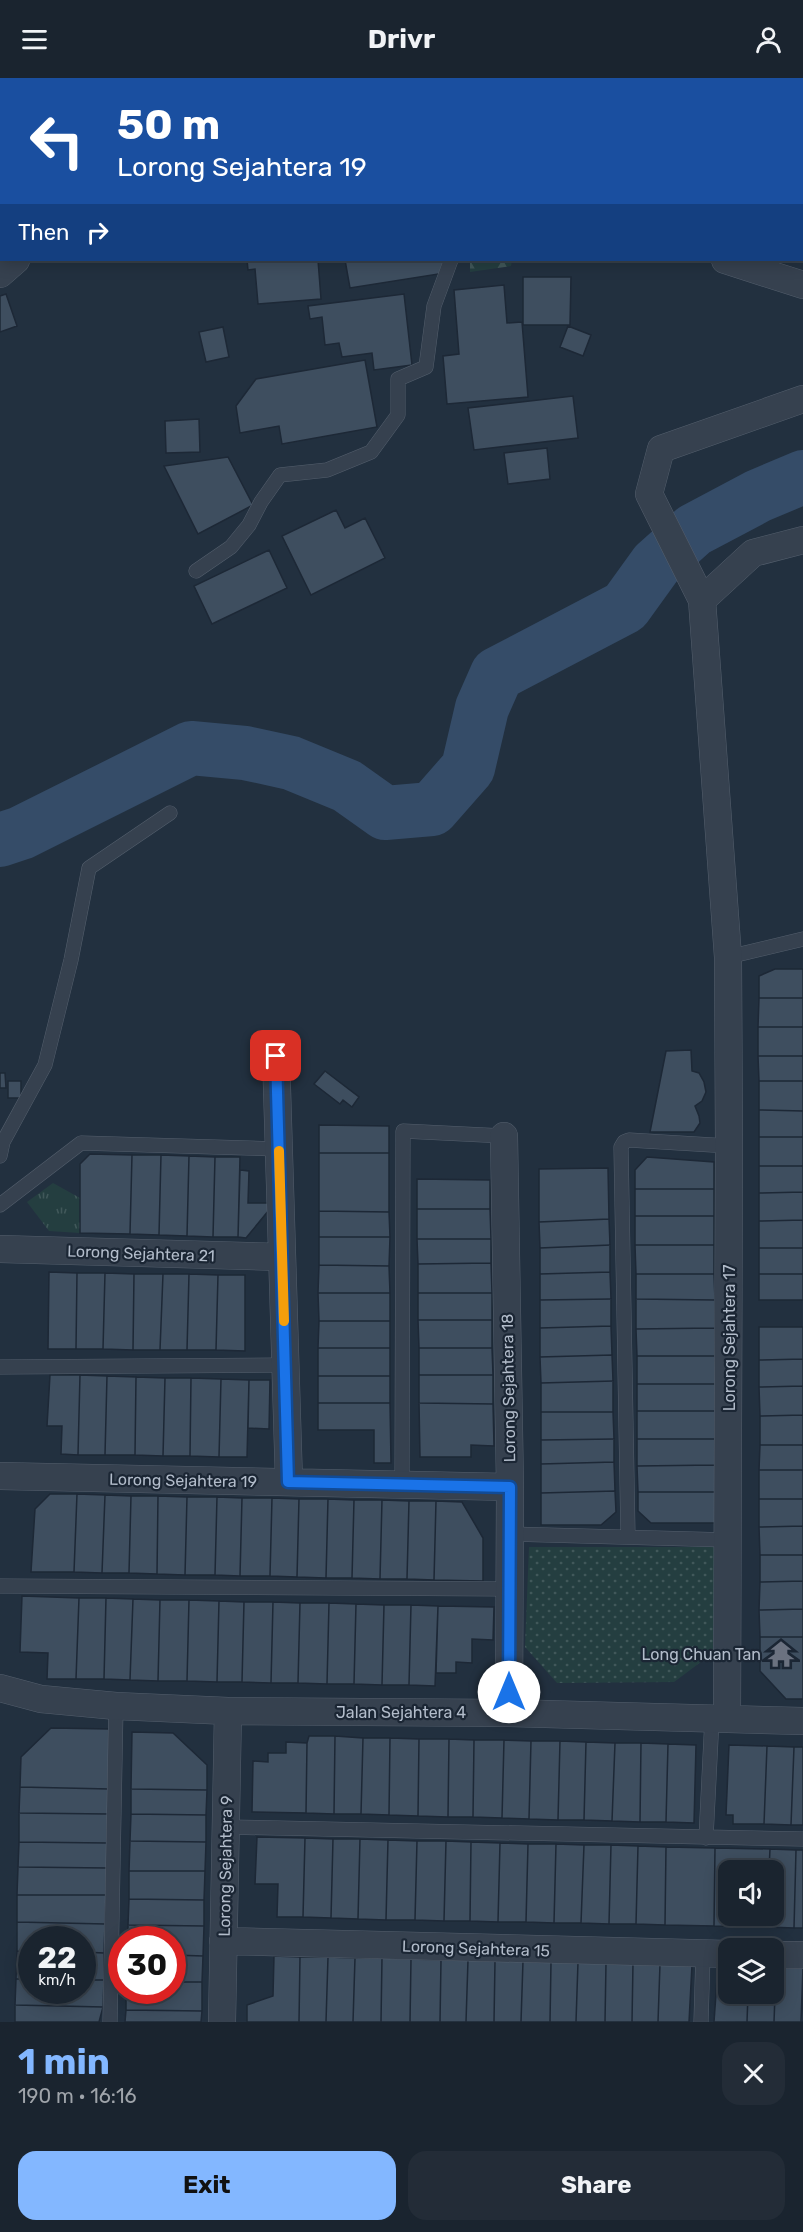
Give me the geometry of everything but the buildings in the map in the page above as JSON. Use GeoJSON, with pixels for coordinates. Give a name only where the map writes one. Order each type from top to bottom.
{"type":"FeatureCollection","features":[{"type":"Feature","properties":{"kind":"street"},"geometry":{"type":"LineString","coordinates":[[0,274],[15,261]]}},
{"type":"Feature","properties":{"kind":"street"},"geometry":{"type":"LineString","coordinates":[[728,261],[803,285]]}},
{"type":"Feature","properties":{"kind":"street"},"geometry":{"type":"LineString","coordinates":[[803,399],[661,449],[649,494],[702,599],[753,553],[803,540]]}},
{"type":"Feature","properties":{"kind":"street","name":"Lorong Sejahtera 17"},"geometry":{"type":"LineString","coordinates":[[702,599],[728,957],[728,1540],[720,1719]]}},
{"type":"Feature","properties":{"kind":"street"},"geometry":{"type":"LineString","coordinates":[[276,1056],[288,1482]]}},
{"type":"Feature","properties":{"kind":"street","name":"Lorong Sejahtera 18"},"geometry":{"type":"LineString","coordinates":[[504,1136],[510,1487],[509,1713]]}},
{"type":"Feature","properties":{"kind":"street","name":"Lorong Sejahtera 21"},"geometry":{"type":"LineString","coordinates":[[0,1249],[282,1257]]}},
{"type":"Feature","properties":{"kind":"street","name":"Lorong Sejahtera 19"},"geometry":{"type":"LineString","coordinates":[[0,1476],[510,1487]]}},
{"type":"Feature","properties":{"kind":"street","name":"Jalan Sejahtera 4"},"geometry":{"type":"LineString","coordinates":[[0,1688],[41,1699],[116,1706],[228,1711],[509,1713],[803,1721]]}},
{"type":"Feature","properties":{"kind":"street","name":"Lorong Sejahtera 9"},"geometry":{"type":"LineString","coordinates":[[222,2022],[228,1711]]}},
{"type":"Feature","properties":{"kind":"street","name":"Lorong Sejahtera 15"},"geometry":{"type":"LineString","coordinates":[[224,1941],[716,1954]]}},
{"type":"Feature","properties":{"kind":"street"},"geometry":{"type":"LineString","coordinates":[[784,1955],[803,1955]]}},
{"type":"Feature","properties":{"kind":"lane"},"geometry":{"type":"LineString","coordinates":[[196,571],[231,547],[249,525],[261,502],[280,476],[327,470],[371,452],[398,415],[398,379],[426,367],[434,306],[451,261]]}},
{"type":"Feature","properties":{"kind":"lane"},"geometry":{"type":"LineString","coordinates":[[0,1156],[3,1142],[45,1065],[72,960],[89,868],[170,813]]}},
{"type":"Feature","properties":{"kind":"lane"},"geometry":{"type":"LineString","coordinates":[[728,957],[803,939]]}},
{"type":"Feature","properties":{"kind":"lane"},"geometry":{"type":"LineString","coordinates":[[402,1485],[403,1131],[504,1136]]}},
{"type":"Feature","properties":{"kind":"lane"},"geometry":{"type":"LineString","coordinates":[[628,1536],[621,1147],[629,1140],[729,1146]]}},
{"type":"Feature","properties":{"kind":"lane"},"geometry":{"type":"LineString","coordinates":[[0,1205],[81,1143],[279,1149]]}},
{"type":"Feature","properties":{"kind":"lane"},"geometry":{"type":"LineString","coordinates":[[0,1367],[285,1365]]}},
{"type":"Feature","properties":{"kind":"lane"},"geometry":{"type":"LineString","coordinates":[[510,1534],[728,1540]]}},
{"type":"Feature","properties":{"kind":"lane"},"geometry":{"type":"LineString","coordinates":[[0,1586],[510,1589]]}},
{"type":"Feature","properties":{"kind":"lane"},"geometry":{"type":"LineString","coordinates":[[110,2022],[116,1706]]}},
{"type":"Feature","properties":{"kind":"lane"},"geometry":{"type":"LineString","coordinates":[[706,1838],[720,1719]]}},
{"type":"Feature","properties":{"kind":"lane"},"geometry":{"type":"LineString","coordinates":[[226,1827],[803,1839]]}},
{"type":"Feature","properties":{"kind":"lane"},"geometry":{"type":"LineString","coordinates":[[701,2022],[716,1954]]}},
{"type":"Feature","properties":{"kind":"green space"},"geometry":{"type":"Polygon","coordinates":[[[470,261],[512,261],[511,266],[470,272],[470,261]]]}},
{"type":"Feature","properties":{"kind":"green space"},"geometry":{"type":"Polygon","coordinates":[[[53,1183],[80,1198],[80,1233],[49,1231],[27,1202],[53,1183]]]}},
{"type":"Feature","properties":{"kind":"green space"},"geometry":{"type":"Polygon","coordinates":[[[529,1547],[716,1547],[713,1653],[674,1682],[557,1683],[525,1647],[529,1547]]]}},
{"type":"Feature","properties":{"kind":"waterway"},"geometry":{"type":"LineString","coordinates":[[0,840],[21,833],[191,748],[245,753],[291,763],[347,786],[385,813],[432,809],[468,768],[482,708],[497,674],[625,607],[656,564],[694,530],[758,496],[803,477]]}},
{"type":"Feature","properties":{"kind":"slow traffic"},"geometry":{"type":"LineString","coordinates":[[279,1151],[284,1321]]}},
{"type":"Feature","properties":{"kind":"place","name":"Long Chuan Tan"},"geometry":{"type":"Point","coordinates":[781,1654]}},
{"type":"Feature","properties":{"kind":"route"},"geometry":{"type":"LineString","coordinates":[[276,1056],[288,1482],[510,1487],[509,1692]]}}]}
